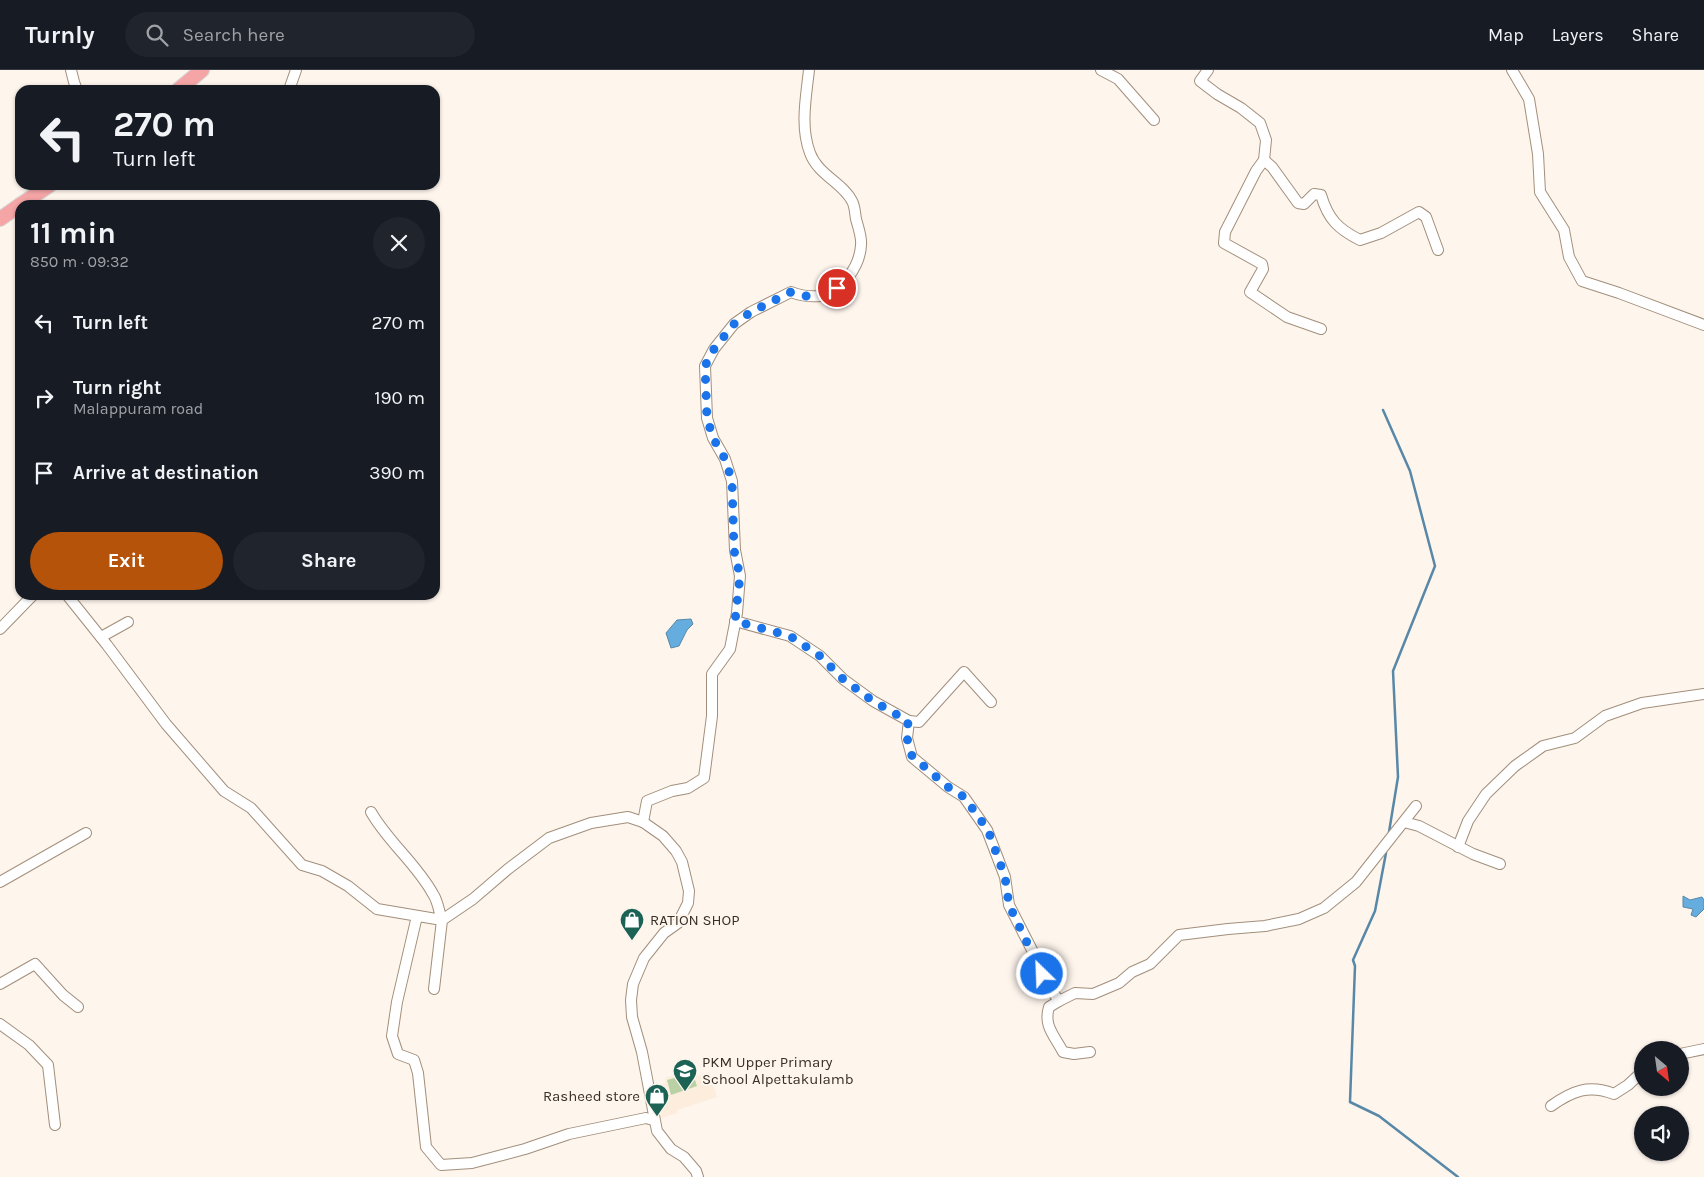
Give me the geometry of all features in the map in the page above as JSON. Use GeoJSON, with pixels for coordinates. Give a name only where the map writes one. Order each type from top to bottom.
{"type":"FeatureCollection","features":[{"type":"Feature","properties":{"kind":"main road"},"geometry":{"type":"LineString","coordinates":[[184,85],[202,70]]}},
{"type":"Feature","properties":{"kind":"main road"},"geometry":{"type":"LineString","coordinates":[[28,200],[42,190]]}},
{"type":"Feature","properties":{"kind":"main road"},"geometry":{"type":"LineString","coordinates":[[0,219],[15,208]]}},
{"type":"Feature","properties":{"kind":"street"},"geometry":{"type":"LineString","coordinates":[[71,70],[76,85]]}},
{"type":"Feature","properties":{"kind":"street"},"geometry":{"type":"LineString","coordinates":[[291,85],[296,70]]}},
{"type":"Feature","properties":{"kind":"street"},"geometry":{"type":"LineString","coordinates":[[643,822],[648,801],[672,791],[688,788],[704,778],[712,716],[712,674],[730,649],[735,621],[740,576],[734,550],[732,481],[725,459],[713,438],[707,418],[705,366],[714,349],[734,324],[751,312],[791,292],[803,296],[822,295],[837,288],[850,275],[856,264],[861,245],[852,201],[840,187],[819,169],[810,153],[804,129],[809,70]]}},
{"type":"Feature","properties":{"kind":"street"},"geometry":{"type":"LineString","coordinates":[[1101,70],[1118,79],[1154,120]]}},
{"type":"Feature","properties":{"kind":"street"},"geometry":{"type":"LineString","coordinates":[[1208,70],[1200,81],[1260,123],[1266,140],[1264,160],[1256,171],[1225,232],[1224,243],[1240,254],[1257,260],[1262,264],[1263,269],[1250,292],[1287,317],[1321,329]]}},
{"type":"Feature","properties":{"kind":"street"},"geometry":{"type":"LineString","coordinates":[[1512,70],[1529,99],[1538,154],[1540,192],[1564,230],[1569,257],[1582,282],[1619,293],[1704,325]]}},
{"type":"Feature","properties":{"kind":"street"},"geometry":{"type":"LineString","coordinates":[[1264,160],[1272,167],[1298,203],[1304,204],[1314,194],[1321,195],[1326,211],[1335,224],[1354,237],[1360,240],[1380,233],[1418,212],[1426,217],[1438,250]]}},
{"type":"Feature","properties":{"kind":"street"},"geometry":{"type":"LineString","coordinates":[[0,629],[28,600]]}},
{"type":"Feature","properties":{"kind":"street"},"geometry":{"type":"LineString","coordinates":[[72,600],[166,724],[224,791],[251,808],[302,865],[322,871],[348,886],[377,909],[442,920],[472,899],[508,868],[549,838],[592,823],[628,817],[643,822],[663,836],[676,851],[682,862],[689,891],[688,903],[678,923],[664,933],[644,958],[633,984],[631,1000],[632,1017],[642,1052],[656,1131],[671,1149],[684,1158],[696,1171],[698,1177]]}},
{"type":"Feature","properties":{"kind":"street"},"geometry":{"type":"LineString","coordinates":[[735,621],[790,636],[820,656],[843,679],[873,701],[908,721],[919,722],[964,672],[991,702]]}},
{"type":"Feature","properties":{"kind":"street"},"geometry":{"type":"LineString","coordinates":[[101,637],[128,622]]}},
{"type":"Feature","properties":{"kind":"street"},"geometry":{"type":"LineString","coordinates":[[1458,847],[1468,821],[1486,794],[1515,766],[1543,746],[1575,738],[1605,716],[1642,703],[1704,694]]}},
{"type":"Feature","properties":{"kind":"street"},"geometry":{"type":"LineString","coordinates":[[908,721],[907,738],[912,756],[948,787],[964,797],[988,830],[1005,877],[1009,905],[1032,950],[1035,960],[1059,1001]]}},
{"type":"Feature","properties":{"kind":"street"},"geometry":{"type":"LineString","coordinates":[[1090,1052],[1074,1054],[1062,1052],[1048,1028],[1047,1015],[1049,1007],[1075,993],[1093,994],[1119,982],[1132,972],[1150,964],[1179,935],[1228,928],[1265,926],[1298,919],[1324,908],[1356,882],[1416,806]]}},
{"type":"Feature","properties":{"kind":"street"},"geometry":{"type":"LineString","coordinates":[[371,812],[379,826],[413,864],[434,895],[442,920],[434,989]]}},
{"type":"Feature","properties":{"kind":"street"},"geometry":{"type":"LineString","coordinates":[[1404,822],[1420,826],[1458,847],[1500,864]]}},
{"type":"Feature","properties":{"kind":"street"},"geometry":{"type":"LineString","coordinates":[[0,882],[86,833]]}},
{"type":"Feature","properties":{"kind":"street"},"geometry":{"type":"LineString","coordinates":[[417,916],[397,1002],[392,1036],[398,1054],[414,1060],[418,1073],[426,1147],[441,1165],[472,1163],[525,1149],[569,1134],[646,1118],[654,1120]]}},
{"type":"Feature","properties":{"kind":"street"},"geometry":{"type":"LineString","coordinates":[[0,984],[35,964],[78,1007]]}},
{"type":"Feature","properties":{"kind":"street"},"geometry":{"type":"LineString","coordinates":[[0,1024],[29,1045],[48,1066],[55,1125]]}},
{"type":"Feature","properties":{"kind":"street"},"geometry":{"type":"LineString","coordinates":[[1689,1053],[1704,1049]]}},
{"type":"Feature","properties":{"kind":"street"},"geometry":{"type":"LineString","coordinates":[[1551,1106],[1572,1094],[1589,1088],[1602,1089],[1614,1094],[1634,1079]]}},
{"type":"Feature","properties":{"kind":"shaded area","name":"PKM Upper Primary School Alpettakulamb"},"geometry":{"type":"Polygon","coordinates":[[[709,1072],[717,1097],[677,1110],[677,1113],[662,1118],[653,1087],[665,1083],[665,1078],[683,1073],[688,1079],[709,1072]]]}},
{"type":"Feature","properties":{"kind":"green space"},"geometry":{"type":"Polygon","coordinates":[[[682,1076],[686,1083],[695,1080],[697,1086],[671,1095],[667,1080],[682,1076]]]}},
{"type":"Feature","properties":{"kind":"water"},"geometry":{"type":"Polygon","coordinates":[[[691,619],[693,624],[687,630],[679,646],[671,648],[666,633],[677,620],[691,619]]]}},
{"type":"Feature","properties":{"kind":"water"},"geometry":{"type":"Polygon","coordinates":[[[1683,896],[1690,900],[1702,897],[1704,900],[1704,909],[1696,917],[1691,915],[1693,909],[1683,907],[1683,896]]]}},
{"type":"Feature","properties":{"kind":"waterway"},"geometry":{"type":"LineString","coordinates":[[1383,410],[1410,471],[1435,566],[1393,671],[1398,777],[1389,832]]}},
{"type":"Feature","properties":{"kind":"waterway"},"geometry":{"type":"LineString","coordinates":[[1386,853],[1375,911],[1353,960],[1355,966],[1350,1102],[1379,1116],[1458,1177]]}},
{"type":"Feature","properties":{"kind":"place","name":"RATION SHOP"},"geometry":{"type":"Point","coordinates":[632,941]}},
{"type":"Feature","properties":{"kind":"place","name":"PKM Upper Primary School Alpettakulamb"},"geometry":{"type":"Point","coordinates":[685,1092]}},
{"type":"Feature","properties":{"kind":"place","name":"Rasheed store"},"geometry":{"type":"Point","coordinates":[657,1117]}},
{"type":"Feature","properties":{"kind":"route"},"geometry":{"type":"LineString","coordinates":[[837,288],[822,295],[803,296],[791,292],[751,312],[734,324],[714,349],[705,366],[707,418],[713,438],[725,459],[732,481],[734,550],[740,576],[735,621],[790,636],[820,656],[843,679],[873,701],[908,721],[907,738],[912,756],[948,787],[964,797],[988,830],[1005,877],[1009,905],[1042,974]]}}]}
